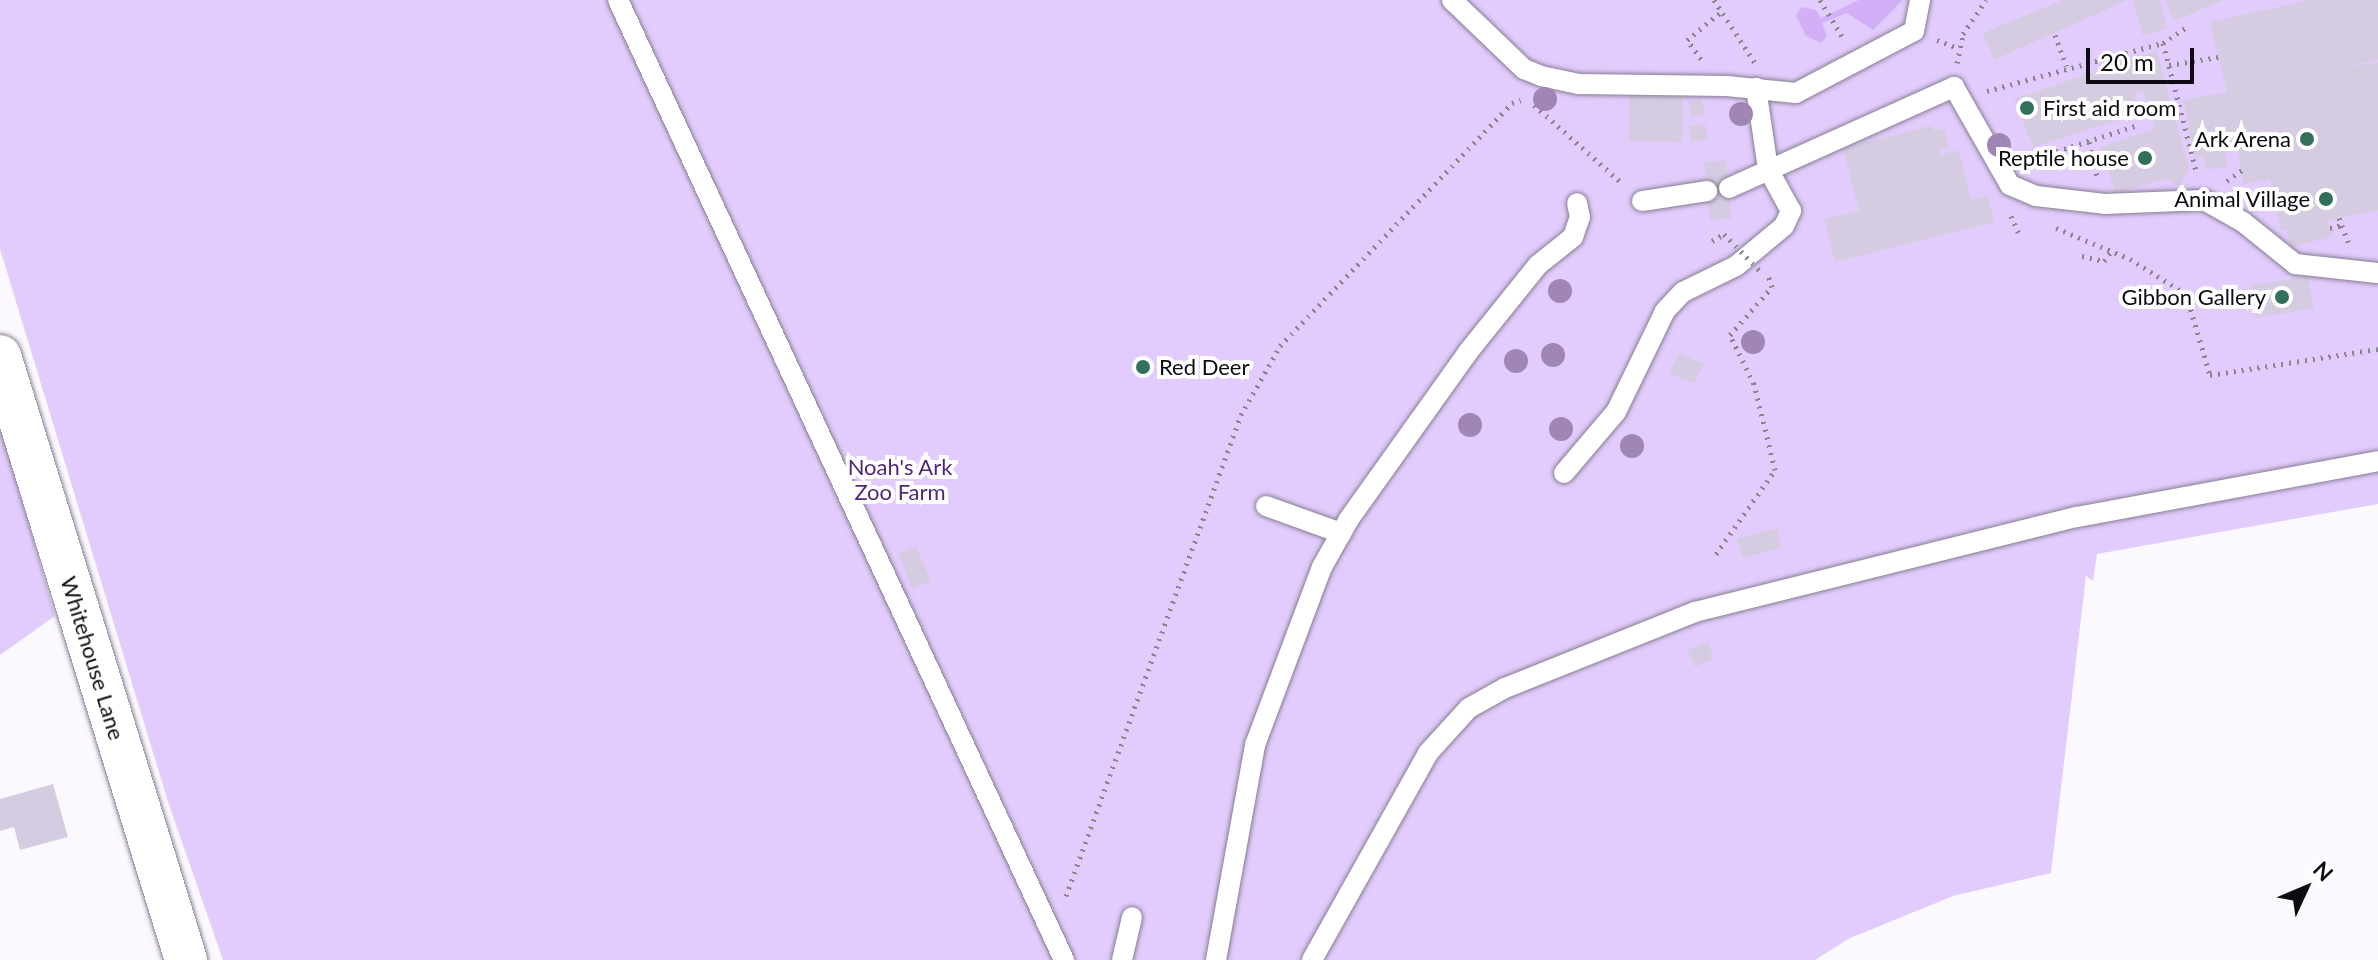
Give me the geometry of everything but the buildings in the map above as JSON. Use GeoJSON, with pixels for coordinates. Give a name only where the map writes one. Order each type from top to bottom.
{"type":"FeatureCollection","features":[{"type":"Feature","properties":{"kind":"street","name":"Whitehouse Lane"},"geometry":{"type":"LineString","coordinates":[[0,356],[186,960]]}},
{"type":"Feature","properties":{"kind":"lane"},"geometry":{"type":"LineString","coordinates":[[618,0],[1042,920],[1064,960]]}},
{"type":"Feature","properties":{"kind":"lane"},"geometry":{"type":"LineString","coordinates":[[1452,0],[1524,69],[1541,76],[1579,84],[1720,86],[1796,93],[1914,31],[1920,0]]}},
{"type":"Feature","properties":{"kind":"lane"},"geometry":{"type":"LineString","coordinates":[[1729,188],[1954,87],[2010,185],[2036,196],[2105,204],[2204,200],[2243,222],[2295,264],[2378,273]]}},
{"type":"Feature","properties":{"kind":"lane"},"geometry":{"type":"LineString","coordinates":[[1564,473],[1616,412],[1665,311],[1683,292],[1750,255],[1784,226],[1791,211],[1768,169],[1756,88]]}},
{"type":"Feature","properties":{"kind":"lane"},"geometry":{"type":"LineString","coordinates":[[1642,201],[1707,191]]}},
{"type":"Feature","properties":{"kind":"lane"},"geometry":{"type":"LineString","coordinates":[[1216,960],[1255,745],[1303,609],[1341,533],[1514,292],[1573,237],[1580,217],[1577,203]]}},
{"type":"Feature","properties":{"kind":"lane"},"geometry":{"type":"LineString","coordinates":[[1312,960],[1428,753],[1469,708],[1505,688],[1695,612],[2077,517],[2378,461]]}},
{"type":"Feature","properties":{"kind":"lane"},"geometry":{"type":"LineString","coordinates":[[1266,506],[1341,533]]}},
{"type":"Feature","properties":{"kind":"lane"},"geometry":{"type":"LineString","coordinates":[[1122,960],[1132,917]]}},
{"type":"Feature","properties":{"kind":"path"},"geometry":{"type":"LineString","coordinates":[[1714,0],[1755,60],[1756,88]]}},
{"type":"Feature","properties":{"kind":"path"},"geometry":{"type":"LineString","coordinates":[[1820,0],[1836,23]]}},
{"type":"Feature","properties":{"kind":"path"},"geometry":{"type":"LineString","coordinates":[[1986,0],[1963,34],[1954,87],[1996,92],[2066,66],[2163,43],[2188,26]]}},
{"type":"Feature","properties":{"kind":"path"},"geometry":{"type":"LineString","coordinates":[[1720,86],[1687,40],[1722,11]]}},
{"type":"Feature","properties":{"kind":"path"},"geometry":{"type":"LineString","coordinates":[[2055,35],[2066,66]]}},
{"type":"Feature","properties":{"kind":"path"},"geometry":{"type":"LineString","coordinates":[[2163,43],[2204,200]]}},
{"type":"Feature","properties":{"kind":"path"},"geometry":{"type":"LineString","coordinates":[[2169,65],[2218,57]]}},
{"type":"Feature","properties":{"kind":"path"},"geometry":{"type":"LineString","coordinates":[[1042,920],[1067,895],[1213,481],[1241,415],[1280,346],[1519,99],[1534,105],[1642,201]]}},
{"type":"Feature","properties":{"kind":"path"},"geometry":{"type":"LineString","coordinates":[[1999,169],[2135,126]]}},
{"type":"Feature","properties":{"kind":"path"},"geometry":{"type":"LineString","coordinates":[[2036,196],[2042,220],[2111,252],[2186,294],[2210,375],[2378,349]]}},
{"type":"Feature","properties":{"kind":"path"},"geometry":{"type":"LineString","coordinates":[[2011,216],[2019,234]]}},
{"type":"Feature","properties":{"kind":"path"},"geometry":{"type":"LineString","coordinates":[[2330,228],[2342,225]]}},
{"type":"Feature","properties":{"kind":"path"},"geometry":{"type":"LineString","coordinates":[[1712,241],[1724,234],[1762,273]]}},
{"type":"Feature","properties":{"kind":"path"},"geometry":{"type":"LineString","coordinates":[[2082,256],[2104,261],[2111,252]]}},
{"type":"Feature","properties":{"kind":"path"},"geometry":{"type":"LineString","coordinates":[[1716,554],[1775,470],[1754,384],[1730,335],[1772,287],[1771,276],[1750,255]]}},
{"type":"Feature","properties":{"kind":"green space","name":"Noah's Ark Zoo Farm"},"geometry":{"type":"Polygon","coordinates":[[[0,0],[2378,0],[2378,504],[2097,554],[2093,581],[2086,576],[2051,873],[1953,896],[1848,939],[1815,960],[223,960],[168,802],[0,249],[0,0]]]}},
{"type":"Feature","properties":{"kind":"green space"},"geometry":{"type":"Polygon","coordinates":[[[0,423],[55,616],[0,655],[0,423]]]}},
{"type":"Feature","properties":{"kind":"shaded area"},"geometry":{"type":"Polygon","coordinates":[[[1859,0],[1903,0],[1873,30],[1847,13],[1822,23],[1827,36],[1821,43],[1805,35],[1796,15],[1802,7],[1816,10],[1821,18],[1859,0]]]}},
{"type":"Feature","properties":{"kind":"place","name":"First aid room"},"geometry":{"type":"Point","coordinates":[2027,108]}},
{"type":"Feature","properties":{"kind":"place","name":"Ark Arena"},"geometry":{"type":"Point","coordinates":[2307,139]}},
{"type":"Feature","properties":{"kind":"place","name":"Reptile house"},"geometry":{"type":"Point","coordinates":[2145,158]}},
{"type":"Feature","properties":{"kind":"place","name":"Animal Village"},"geometry":{"type":"Point","coordinates":[2326,199]}},
{"type":"Feature","properties":{"kind":"place","name":"Gibbon Gallery"},"geometry":{"type":"Point","coordinates":[2282,297]}},
{"type":"Feature","properties":{"kind":"place","name":"Red Deer"},"geometry":{"type":"Point","coordinates":[1143,367]}}]}
